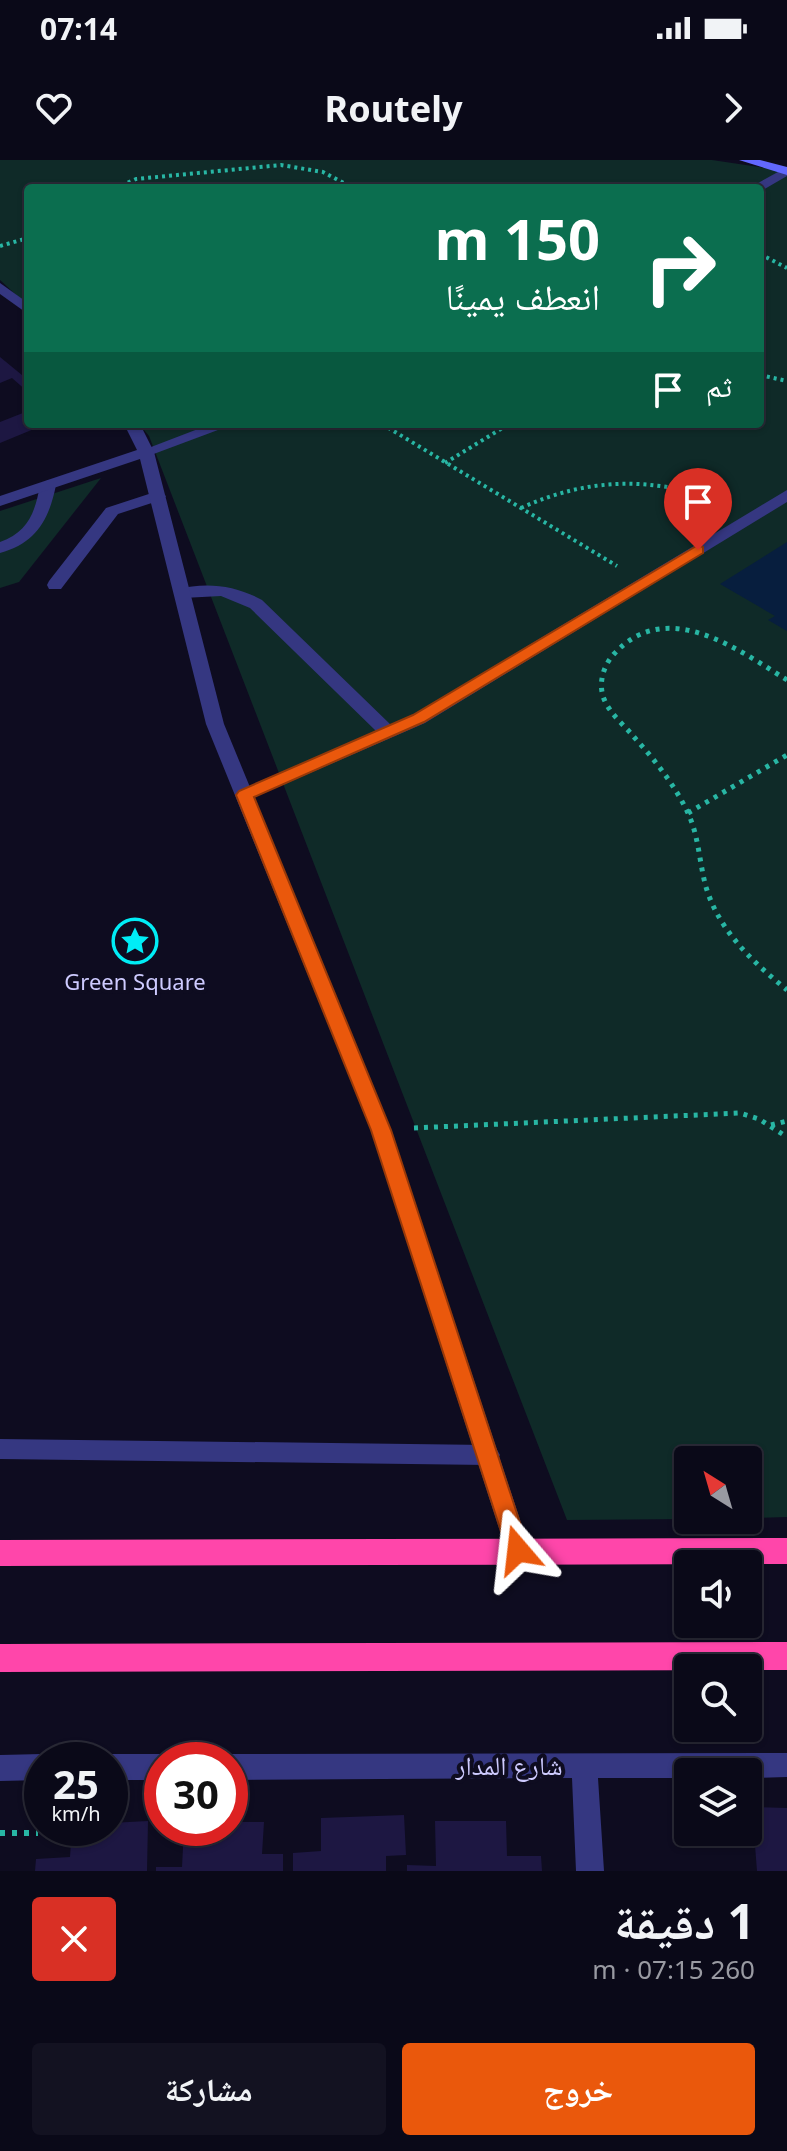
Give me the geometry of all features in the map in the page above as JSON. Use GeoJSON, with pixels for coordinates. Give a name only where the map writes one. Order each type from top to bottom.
{"type":"FeatureCollection","features":[{"type":"Feature","properties":{"kind":"highway"},"geometry":{"type":"LineString","coordinates":[[0,1553],[787,1551]]}},
{"type":"Feature","properties":{"kind":"highway"},"geometry":{"type":"LineString","coordinates":[[0,1658],[787,1656]]}},
{"type":"Feature","properties":{"kind":"street"},"geometry":{"type":"LineString","coordinates":[[745,160],[787,171]]}},
{"type":"Feature","properties":{"kind":"street"},"geometry":{"type":"LineString","coordinates":[[763,184],[787,171]]}},
{"type":"Feature","properties":{"kind":"street"},"geometry":{"type":"LineString","coordinates":[[0,287],[24,307]]}},
{"type":"Feature","properties":{"kind":"street"},"geometry":{"type":"LineString","coordinates":[[134,428],[146,452],[215,724],[381,1130],[518,1550]]}},
{"type":"Feature","properties":{"kind":"street"},"geometry":{"type":"LineString","coordinates":[[0,501],[215,428]]}},
{"type":"Feature","properties":{"kind":"street"},"geometry":{"type":"LineString","coordinates":[[0,548],[27,534],[40,520],[48,485]]}},
{"type":"Feature","properties":{"kind":"street"},"geometry":{"type":"LineString","coordinates":[[244,795],[389,733],[447,703],[787,495]]}},
{"type":"Feature","properties":{"kind":"street"},"geometry":{"type":"LineString","coordinates":[[55,585],[112,511],[158,496]]}},
{"type":"Feature","properties":{"kind":"street"},"geometry":{"type":"LineString","coordinates":[[183,593],[220,590],[256,604],[389,733]]}},
{"type":"Feature","properties":{"kind":"street"},"geometry":{"type":"LineString","coordinates":[[0,1449],[488,1455]]}},
{"type":"Feature","properties":{"kind":"street","name":"شارع المدار"},"geometry":{"type":"LineString","coordinates":[[248,1767],[787,1765]]}},
{"type":"Feature","properties":{"kind":"street"},"geometry":{"type":"LineString","coordinates":[[584,1766],[590,1871]]}},
{"type":"Feature","properties":{"kind":"street"},"geometry":{"type":"LineString","coordinates":[[0,1768],[24,1767]]}},
{"type":"Feature","properties":{"kind":"path"},"geometry":{"type":"LineString","coordinates":[[124,184],[136,179],[281,165],[323,172],[346,184]]}},
{"type":"Feature","properties":{"kind":"path"},"geometry":{"type":"LineString","coordinates":[[0,246],[24,239]]}},
{"type":"Feature","properties":{"kind":"path"},"geometry":{"type":"LineString","coordinates":[[764,256],[787,268]]}},
{"type":"Feature","properties":{"kind":"path"},"geometry":{"type":"LineString","coordinates":[[764,376],[787,381]]}},
{"type":"Feature","properties":{"kind":"path"},"geometry":{"type":"LineString","coordinates":[[388,428],[645,583]]}},
{"type":"Feature","properties":{"kind":"path"},"geometry":{"type":"LineString","coordinates":[[445,463],[502,428]]}},
{"type":"Feature","properties":{"kind":"path"},"geometry":{"type":"LineString","coordinates":[[521,508],[544,496],[573,487],[635,481],[699,492],[751,517]]}},
{"type":"Feature","properties":{"kind":"path"},"geometry":{"type":"LineString","coordinates":[[787,680],[721,640],[702,631],[682,627],[644,633],[629,642],[611,659],[602,676],[604,700],[660,768],[688,813],[698,839],[706,888],[715,910],[746,954],[787,990]]}},
{"type":"Feature","properties":{"kind":"path"},"geometry":{"type":"LineString","coordinates":[[688,813],[787,755]]}},
{"type":"Feature","properties":{"kind":"path"},"geometry":{"type":"LineString","coordinates":[[381,1130],[731,1113],[749,1115],[787,1137]]}},
{"type":"Feature","properties":{"kind":"path"},"geometry":{"type":"LineString","coordinates":[[770,1125],[787,1121]]}},
{"type":"Feature","properties":{"kind":"path"},"geometry":{"type":"LineString","coordinates":[[0,1833],[24,1833]]}},
{"type":"Feature","properties":{"kind":"green space"},"geometry":{"type":"Polygon","coordinates":[[[0,160],[712,160],[787,171],[787,1517],[762,1518],[762,1446],[674,1446],[674,1519],[567,1520],[149,436],[142,428],[764,428],[764,184],[24,184],[24,302],[0,280],[0,160]]]}},
{"type":"Feature","properties":{"kind":"green space"},"geometry":{"type":"Polygon","coordinates":[[[101,478],[19,582],[0,588],[0,511],[101,478]]]}},
{"type":"Feature","properties":{"kind":"water"},"geometry":{"type":"Polygon","coordinates":[[[787,542],[787,631],[768,620],[775,616],[720,584],[787,542]]]}},
{"type":"Feature","properties":{"kind":"building"},"geometry":{"type":"Polygon","coordinates":[[[0,357],[24,377],[24,388],[12,378],[0,383],[0,357]]]}},
{"type":"Feature","properties":{"kind":"building"},"geometry":{"type":"Polygon","coordinates":[[[24,413],[24,428],[36,428],[0,443],[0,422],[24,413]]]}},
{"type":"Feature","properties":{"kind":"building"},"geometry":{"type":"Polygon","coordinates":[[[762,1807],[787,1808],[787,1871],[757,1871],[755,1846],[762,1846],[762,1807]]]}},
{"type":"Feature","properties":{"kind":"building"},"geometry":{"type":"Polygon","coordinates":[[[404,1815],[406,1855],[386,1856],[386,1871],[293,1871],[293,1853],[321,1851],[321,1818],[404,1815]]]}},
{"type":"Feature","properties":{"kind":"building"},"geometry":{"type":"Polygon","coordinates":[[[144,1821],[147,1871],[35,1871],[36,1859],[70,1857],[71,1846],[128,1846],[128,1822],[144,1821]]]}},
{"type":"Feature","properties":{"kind":"building"},"geometry":{"type":"Polygon","coordinates":[[[435,1821],[506,1821],[507,1856],[541,1856],[542,1871],[407,1871],[407,1865],[436,1866],[435,1821]]]}},
{"type":"Feature","properties":{"kind":"building"},"geometry":{"type":"Polygon","coordinates":[[[248,1822],[264,1822],[262,1854],[283,1854],[283,1871],[156,1871],[156,1867],[182,1867],[183,1846],[248,1846],[248,1822]]]}},
{"type":"Feature","properties":{"kind":"place","name":"Green Square"},"geometry":{"type":"Point","coordinates":[135,941]}},
{"type":"Feature","properties":{"kind":"route"},"geometry":{"type":"LineString","coordinates":[[518,1550],[381,1130],[244,795],[419,719],[698,550]]}}]}
